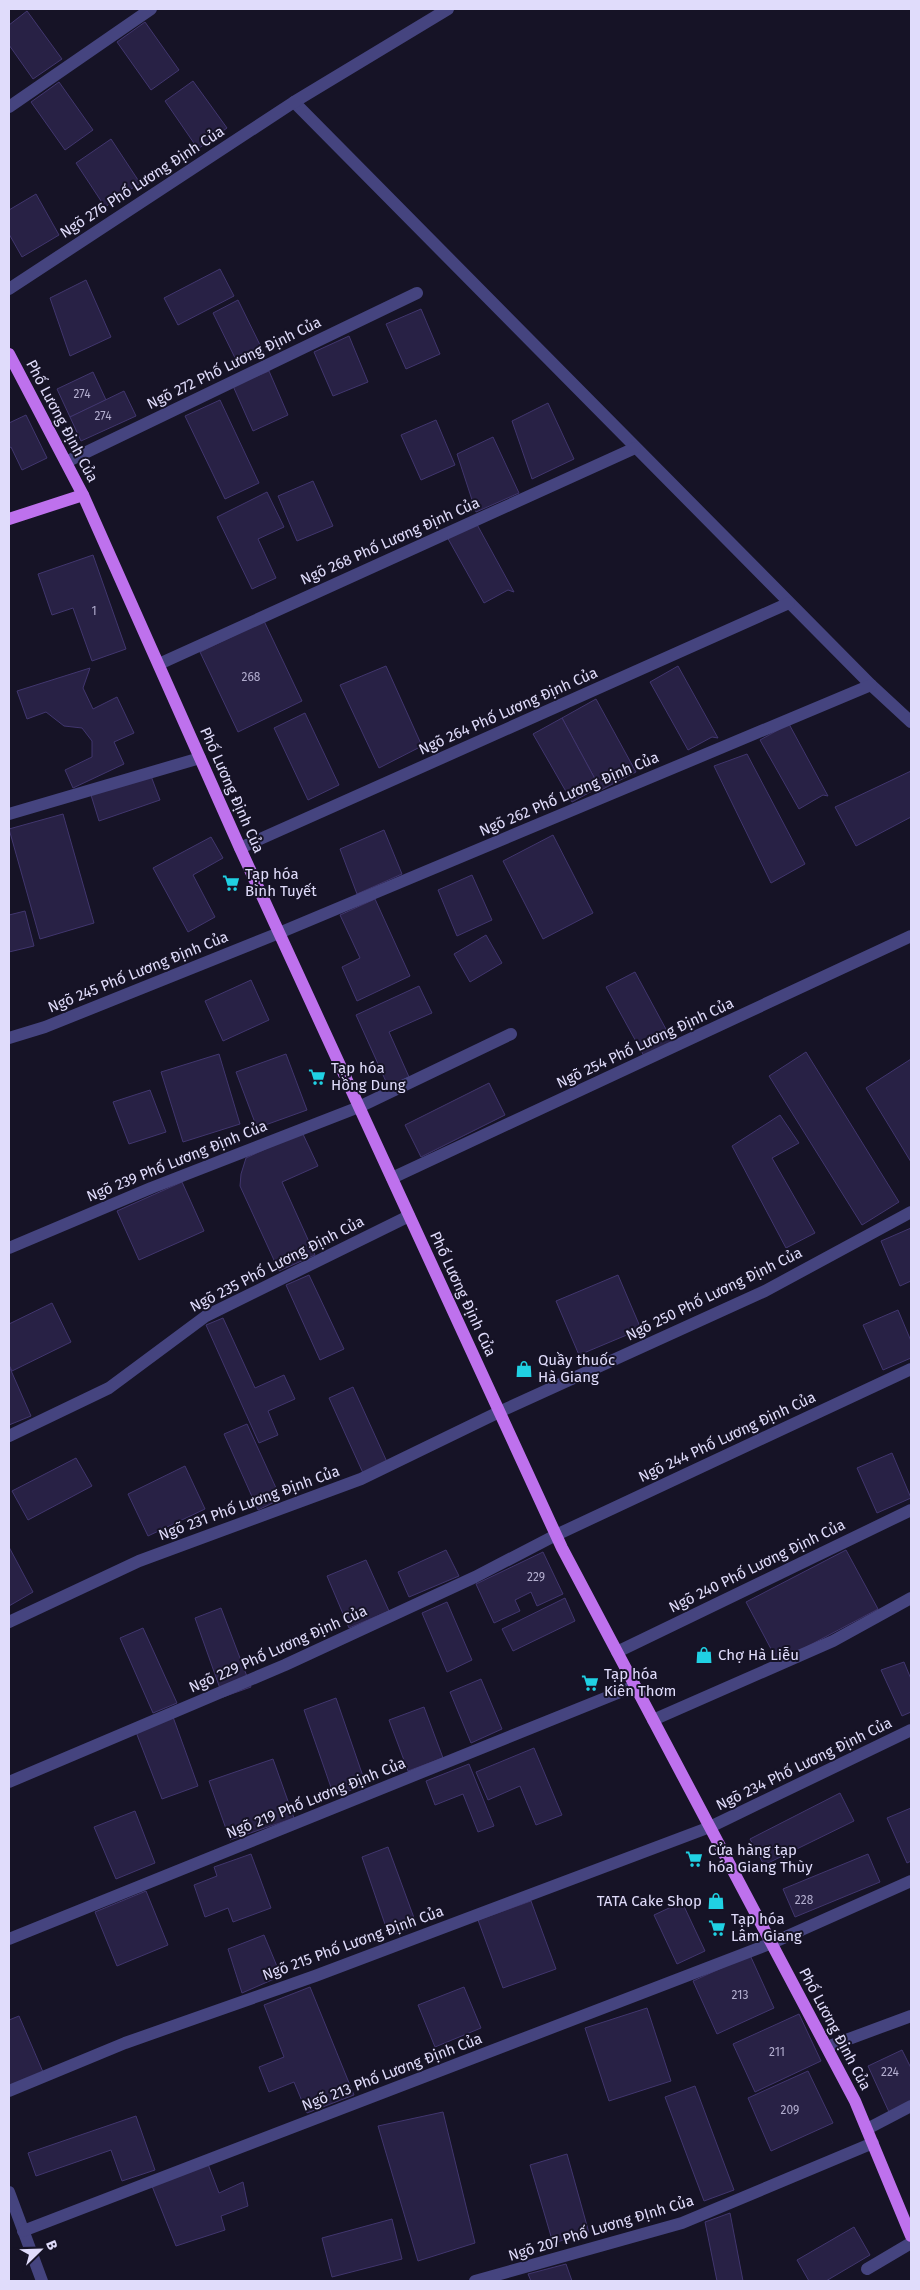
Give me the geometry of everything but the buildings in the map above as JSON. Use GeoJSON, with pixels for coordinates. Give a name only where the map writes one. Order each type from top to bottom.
{"type":"FeatureCollection","features":[{"type":"Feature","properties":{"kind":"main road","name":"Phố Lương Định Của"},"geometry":{"type":"LineString","coordinates":[[9,354],[83,495],[240,848],[556,1535],[855,2101],[911,2236]]}},
{"type":"Feature","properties":{"kind":"main road"},"geometry":{"type":"LineString","coordinates":[[9,519],[83,495]]}},
{"type":"Feature","properties":{"kind":"street"},"geometry":{"type":"LineString","coordinates":[[9,107],[151,9]]}},
{"type":"Feature","properties":{"kind":"street","name":"Ngõ 276 Phố Lương Định Của"},"geometry":{"type":"LineString","coordinates":[[9,288],[294,102],[448,9]]}},
{"type":"Feature","properties":{"kind":"street"},"geometry":{"type":"LineString","coordinates":[[294,102],[871,686],[911,722]]}},
{"type":"Feature","properties":{"kind":"street","name":"Ngõ 272 Phố Lương Định Của"},"geometry":{"type":"LineString","coordinates":[[66,462],[416,293]]}},
{"type":"Feature","properties":{"kind":"street","name":"Ngõ 268 Phố Lương Định Của"},"geometry":{"type":"LineString","coordinates":[[158,664],[635,448]]}},
{"type":"Feature","properties":{"kind":"street","name":"Ngõ 264 Phố Lương Định Của"},"geometry":{"type":"LineString","coordinates":[[240,848],[789,603]]}},
{"type":"Feature","properties":{"kind":"street","name":"Ngõ 262 Phố Lương Định Của"},"geometry":{"type":"LineString","coordinates":[[279,933],[871,686]]}},
{"type":"Feature","properties":{"kind":"street"},"geometry":{"type":"LineString","coordinates":[[9,814],[200,758]]}},
{"type":"Feature","properties":{"kind":"street","name":"Ngõ 245 Phố Lương Định Của"},"geometry":{"type":"LineString","coordinates":[[9,1038],[45,1028],[279,933]]}},
{"type":"Feature","properties":{"kind":"street","name":"Ngõ 254 Phố Lương Định Của"},"geometry":{"type":"LineString","coordinates":[[392,1178],[911,936]]}},
{"type":"Feature","properties":{"kind":"street","name":"Ngõ 239 Phố Lương Định Của"},"geometry":{"type":"LineString","coordinates":[[9,1248],[151,1188],[359,1106],[511,1034]]}},
{"type":"Feature","properties":{"kind":"street","name":"Ngõ 250 Phố Lương Định Của"},"geometry":{"type":"LineString","coordinates":[[499,1412],[765,1291],[911,1212]]}},
{"type":"Feature","properties":{"kind":"street","name":"Ngõ 235 Phố Lương Định Của"},"geometry":{"type":"LineString","coordinates":[[9,1436],[109,1388],[206,1316],[409,1216]]}},
{"type":"Feature","properties":{"kind":"street","name":"Ngõ 244 Phố Lương Định Của"},"geometry":{"type":"LineString","coordinates":[[556,1535],[911,1369]]}},
{"type":"Feature","properties":{"kind":"street","name":"Ngõ 231 Phố Lương Định Của"},"geometry":{"type":"LineString","coordinates":[[9,1622],[139,1561],[361,1479],[499,1412]]}},
{"type":"Feature","properties":{"kind":"street","name":"Ngõ 240 Phố Lương Định Của"},"geometry":{"type":"LineString","coordinates":[[617,1652],[911,1510]]}},
{"type":"Feature","properties":{"kind":"street","name":"Ngõ 229 Phố Lương Định Của"},"geometry":{"type":"LineString","coordinates":[[9,1782],[284,1665],[476,1577],[556,1535]]}},
{"type":"Feature","properties":{"kind":"street"},"geometry":{"type":"LineString","coordinates":[[653,1720],[833,1641],[911,1598]]}},
{"type":"Feature","properties":{"kind":"street","name":"Ngõ 219 Phố Lương Định Của"},"geometry":{"type":"LineString","coordinates":[[9,1940],[635,1686]]}},
{"type":"Feature","properties":{"kind":"street","name":"Ngõ 234 Phố Lương Định Của"},"geometry":{"type":"LineString","coordinates":[[710,1827],[911,1730]]}},
{"type":"Feature","properties":{"kind":"street","name":"Ngõ 215 Phố Lương Định Của"},"geometry":{"type":"LineString","coordinates":[[9,2091],[125,2043],[315,1976],[710,1827]]}},
{"type":"Feature","properties":{"kind":"street","name":"Ngõ 213 Phố Lương Định Của"},"geometry":{"type":"LineString","coordinates":[[23,2231],[772,1943],[911,1880]]}},
{"type":"Feature","properties":{"kind":"street"},"geometry":{"type":"LineString","coordinates":[[827,2047],[911,2016]]}},
{"type":"Feature","properties":{"kind":"street"},"geometry":{"type":"LineString","coordinates":[[867,2129],[911,2106]]}},
{"type":"Feature","properties":{"kind":"street","name":"Ngõ 207 Phố Lương ĐỊnh Của"},"geometry":{"type":"LineString","coordinates":[[475,2281],[682,2223],[873,2142]]}},
{"type":"Feature","properties":{"kind":"street"},"geometry":{"type":"LineString","coordinates":[[9,2192],[42,2281]]}},
{"type":"Feature","properties":{"kind":"street"},"geometry":{"type":"LineString","coordinates":[[867,2269],[911,2243]]}},
{"type":"Feature","properties":{"kind":"place","name":"Tạp hóa Bình Tuyết"},"geometry":{"type":"Point","coordinates":[231,883]}},
{"type":"Feature","properties":{"kind":"place","name":"Tạp hóa Hồng Dung"},"geometry":{"type":"Point","coordinates":[317,1077]}},
{"type":"Feature","properties":{"kind":"place","name":"Quầy thuốc Hà Giang"},"geometry":{"type":"Point","coordinates":[524,1369]}},
{"type":"Feature","properties":{"kind":"place","name":"Chợ Hà Liễu"},"geometry":{"type":"Point","coordinates":[704,1655]}},
{"type":"Feature","properties":{"kind":"place","name":"Tạp hóa Kiên Thơm"},"geometry":{"type":"Point","coordinates":[590,1683]}},
{"type":"Feature","properties":{"kind":"place","name":"Cửa hàng tạp hóa Giang Thùy"},"geometry":{"type":"Point","coordinates":[694,1859]}},
{"type":"Feature","properties":{"kind":"place","name":"TATA Cake Shop"},"geometry":{"type":"Point","coordinates":[716,1901]}},
{"type":"Feature","properties":{"kind":"place","name":"Tạp hóa Lâm Giang"},"geometry":{"type":"Point","coordinates":[717,1928]}}]}
